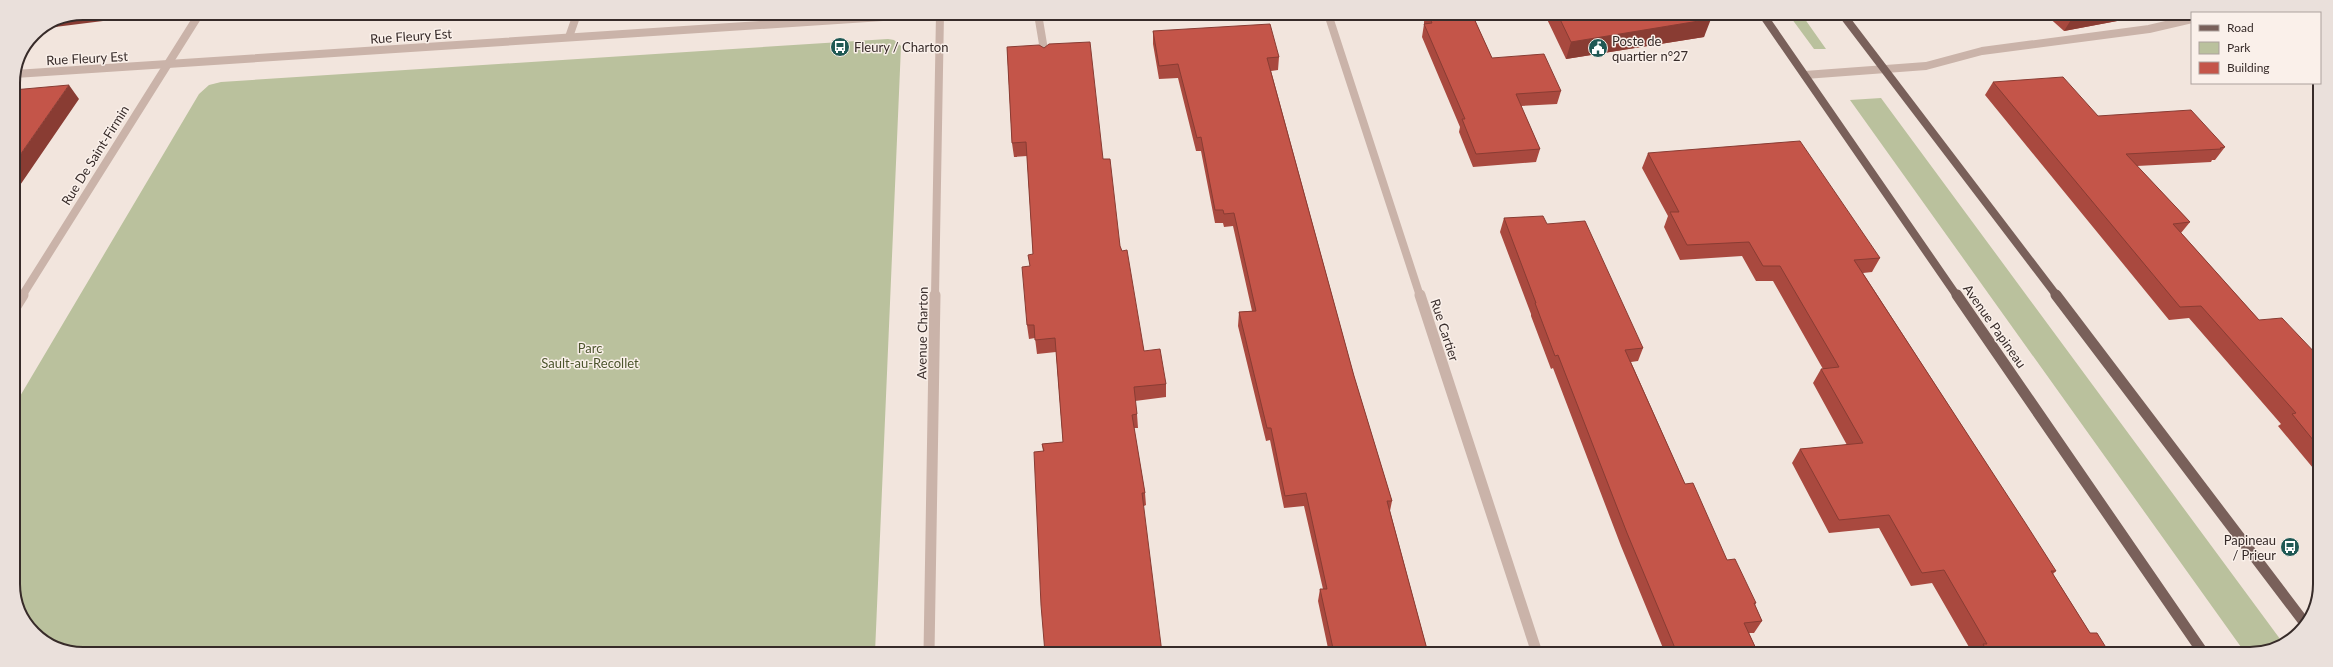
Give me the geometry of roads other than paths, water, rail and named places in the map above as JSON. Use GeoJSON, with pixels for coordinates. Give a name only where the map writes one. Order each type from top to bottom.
{"type":"FeatureCollection","features":[{"type":"Feature","properties":{"kind":"main road","name":"Avenue Papineau"},"geometry":{"type":"LineString","coordinates":[[1766,20],[2199,647]]}},
{"type":"Feature","properties":{"kind":"main road"},"geometry":{"type":"LineString","coordinates":[[1847,20],[2302,619]]}},
{"type":"Feature","properties":{"kind":"street","name":"Rue De Saint-Firmin"},"geometry":{"type":"LineString","coordinates":[[20,300],[196,20]]}},
{"type":"Feature","properties":{"kind":"street"},"geometry":{"type":"LineString","coordinates":[[569,37],[575,20]]}},
{"type":"Feature","properties":{"kind":"street","name":"Rue Fleury Est"},"geometry":{"type":"LineString","coordinates":[[21,74],[834,20]]}},
{"type":"Feature","properties":{"kind":"street","name":"Avenue Charton"},"geometry":{"type":"LineString","coordinates":[[929,647],[940,20]]}},
{"type":"Feature","properties":{"kind":"street"},"geometry":{"type":"LineString","coordinates":[[1039,20],[1045,56]]}},
{"type":"Feature","properties":{"kind":"street","name":"Rue Cartier"},"geometry":{"type":"LineString","coordinates":[[1330,20],[1535,647]]}},
{"type":"Feature","properties":{"kind":"street"},"geometry":{"type":"LineString","coordinates":[[1805,75],[1926,66],[1982,51],[2149,30],[2191,20]]}},
{"type":"Feature","properties":{"kind":"place","name":"Fleury / Charton"},"geometry":{"type":"Point","coordinates":[840,47]}},
{"type":"Feature","properties":{"kind":"place","name":"Poste de quartier n°27"},"geometry":{"type":"Point","coordinates":[1598,48]}},
{"type":"Feature","properties":{"kind":"place","name":"Papineau / Prieur"},"geometry":{"type":"Point","coordinates":[2290,547]}},
{"type":"Feature","properties":{"kind":"park label","name":"Parc Sault-au-Recollet"},"geometry":{"type":"Point","coordinates":[590,356]}}]}
